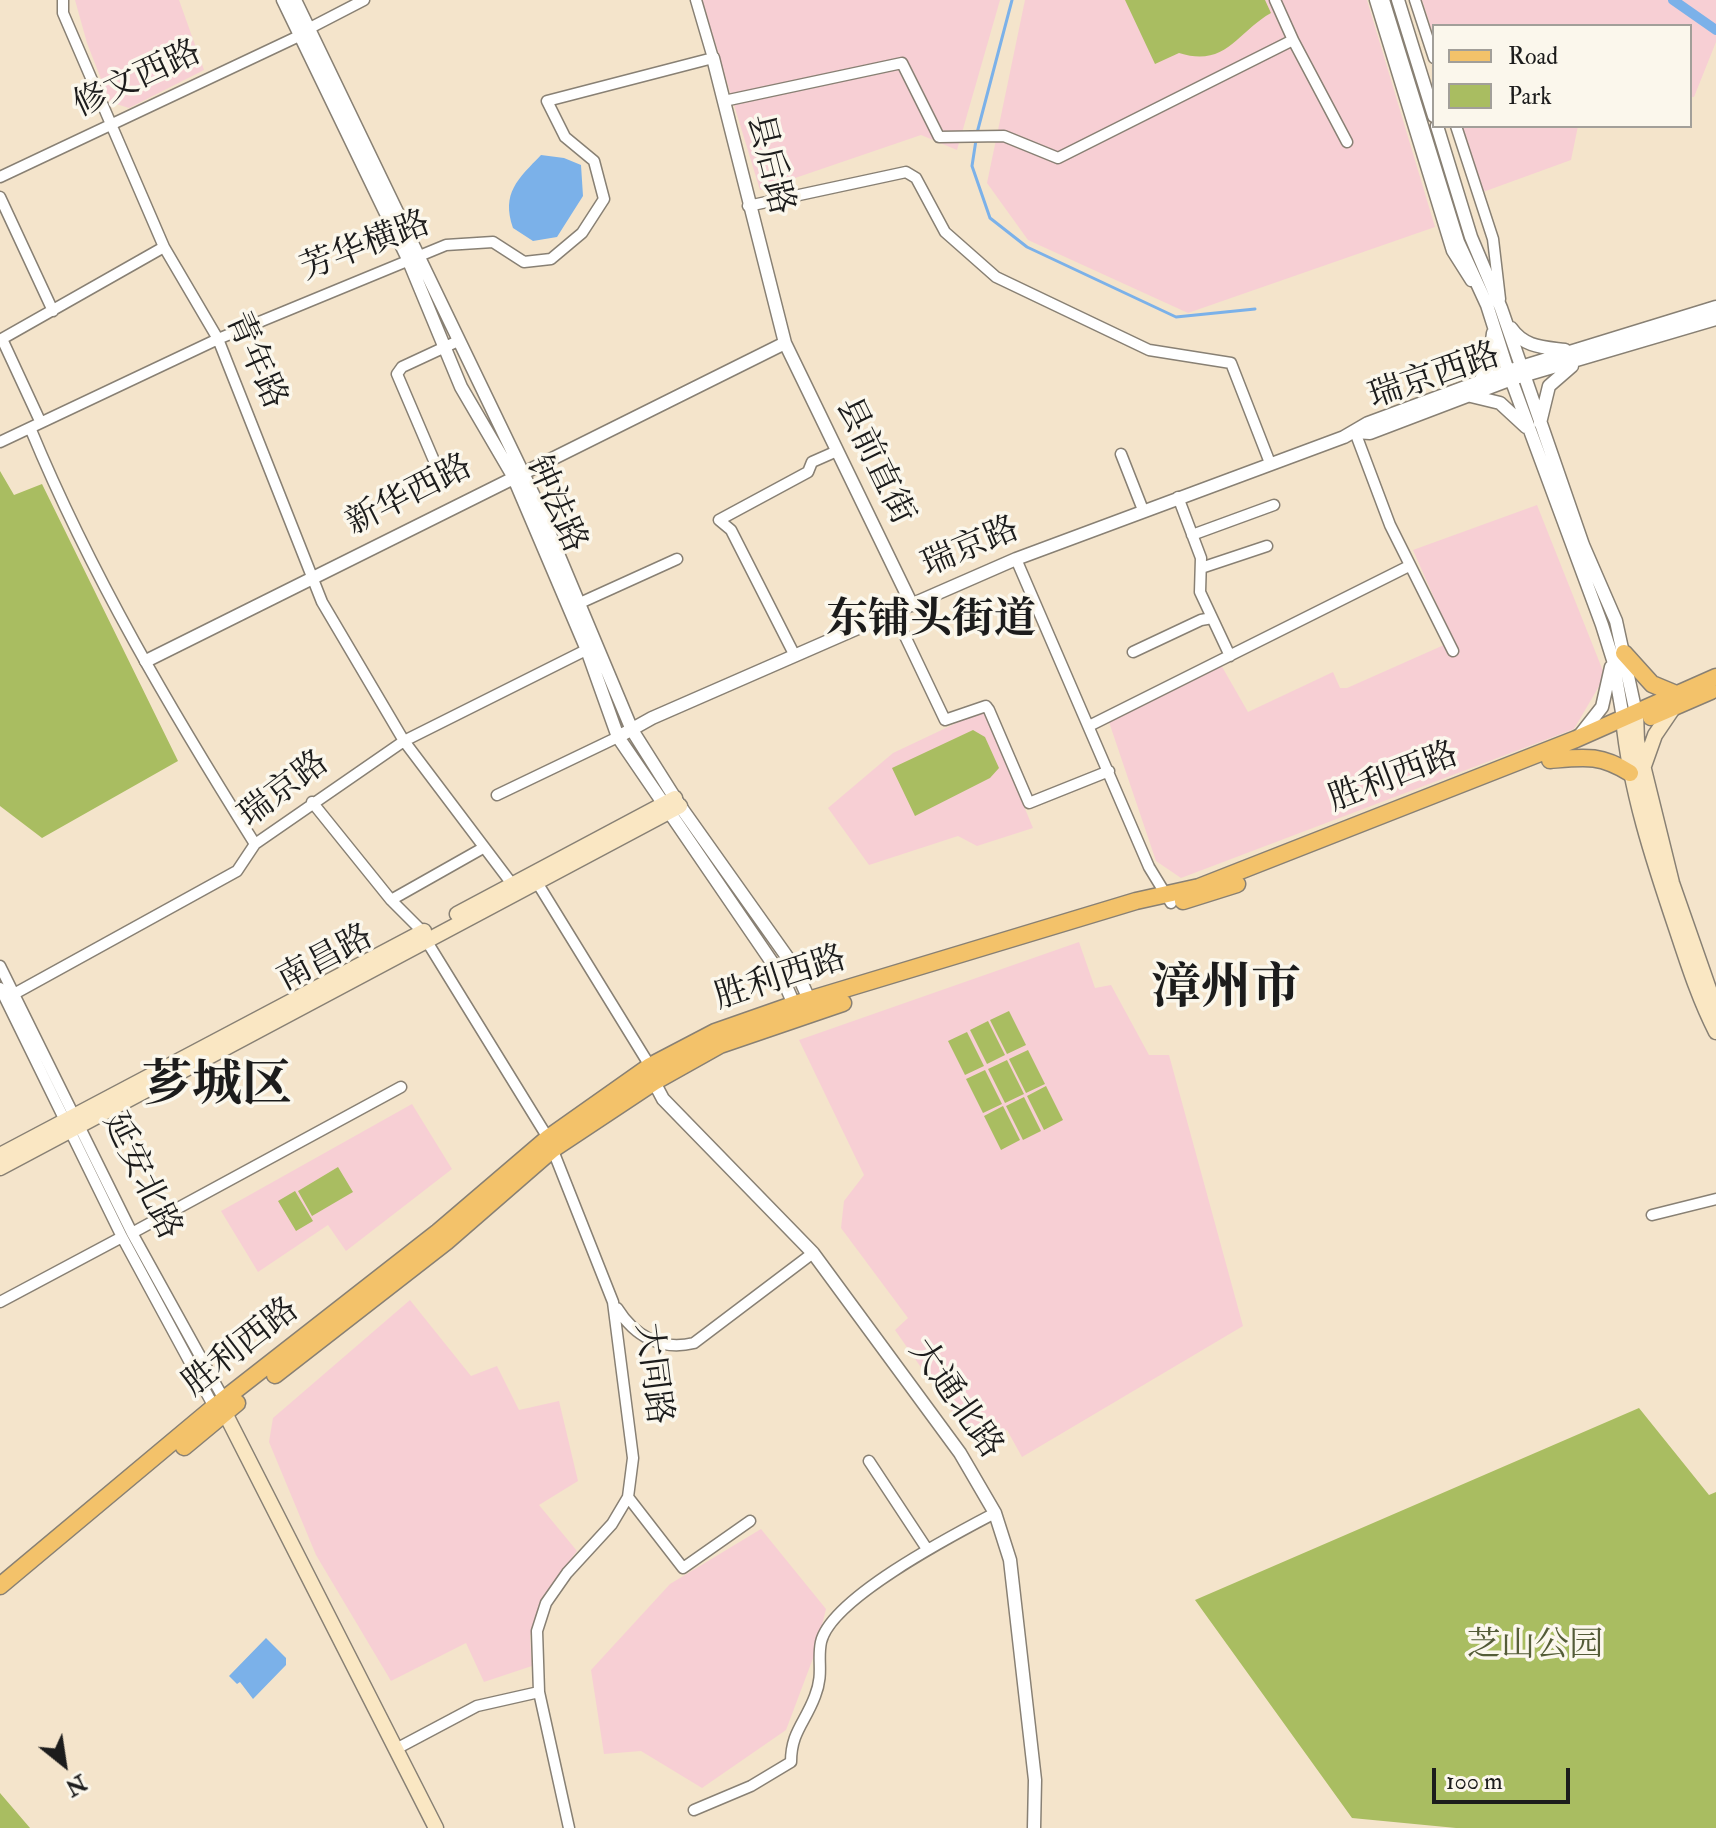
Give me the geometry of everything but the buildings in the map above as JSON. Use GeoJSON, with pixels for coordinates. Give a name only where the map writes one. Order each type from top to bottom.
{"type":"FeatureCollection","features":[{"type":"Feature","properties":{"kind":"main road"},"geometry":{"type":"LineString","coordinates":[[1618,656],[1675,701]]}},
{"type":"Feature","properties":{"kind":"main road","name":"胜利西路"},"geometry":{"type":"LineString","coordinates":[[0,1586],[550,1143],[715,1032],[804,1009],[1168,898],[1576,739],[1630,721],[1675,701],[1716,677]]}},
{"type":"Feature","properties":{"kind":"main road"},"geometry":{"type":"LineString","coordinates":[[1716,689],[1675,701],[1637,770],[1716,1009]]}},
{"type":"Feature","properties":{"kind":"main road"},"geometry":{"type":"LineString","coordinates":[[1168,898],[1203,897],[1550,760],[1630,721],[1637,770],[1667,901],[1702,1004],[1716,1032]]}},
{"type":"Feature","properties":{"kind":"main road"},"geometry":{"type":"LineString","coordinates":[[1550,760],[1608,759],[1637,770]]}},
{"type":"Feature","properties":{"kind":"main road","name":"南昌路"},"geometry":{"type":"LineString","coordinates":[[0,1155],[72,1122],[424,936],[512,884],[672,806]]}},
{"type":"Feature","properties":{"kind":"main road","name":"南昌路"},"geometry":{"type":"LineString","coordinates":[[424,936],[538,884],[672,806]]}},
{"type":"Feature","properties":{"kind":"main road","name":"南昌路"},"geometry":{"type":"LineString","coordinates":[[0,1168],[72,1122]]}},
{"type":"Feature","properties":{"kind":"main road","name":"胜利西路"},"geometry":{"type":"LineString","coordinates":[[0,1599],[222,1406]]}},
{"type":"Feature","properties":{"kind":"main road","name":"延安北路"},"geometry":{"type":"LineString","coordinates":[[222,1406],[436,1828]]}},
{"type":"Feature","properties":{"kind":"street","name":"青年路"},"geometry":{"type":"LineString","coordinates":[[63,0],[63,13],[164,247],[218,339],[322,602],[404,741],[512,884]]}},
{"type":"Feature","properties":{"kind":"street","name":"钟法路"},"geometry":{"type":"LineString","coordinates":[[283,0],[304,33],[413,257],[452,344],[461,387],[517,474],[580,603],[618,737],[795,968],[804,1009]]}},
{"type":"Feature","properties":{"kind":"street","name":"钟法路"},"geometry":{"type":"LineString","coordinates":[[295,0],[304,33]]}},
{"type":"Feature","properties":{"kind":"street","name":"修文西路"},"geometry":{"type":"LineString","coordinates":[[0,177],[304,33],[364,0]]}},
{"type":"Feature","properties":{"kind":"street","name":"县后路"},"geometry":{"type":"LineString","coordinates":[[696,0],[785,343]]}},
{"type":"Feature","properties":{"kind":"street"},"geometry":{"type":"LineString","coordinates":[[1275,0],[1347,142]]}},
{"type":"Feature","properties":{"kind":"street"},"geometry":{"type":"LineString","coordinates":[[1375,0],[1452,251],[1487,305],[1519,339],[1534,346],[1572,351]]}},
{"type":"Feature","properties":{"kind":"street"},"geometry":{"type":"LineString","coordinates":[[1383,0],[1458,242],[1487,305]]}},
{"type":"Feature","properties":{"kind":"street"},"geometry":{"type":"LineString","coordinates":[[1398,0],[1432,110]]}},
{"type":"Feature","properties":{"kind":"street"},"geometry":{"type":"LineString","coordinates":[[1415,0],[1432,52]]}},
{"type":"Feature","properties":{"kind":"street"},"geometry":{"type":"LineString","coordinates":[[724,101],[902,63],[939,137],[1004,136],[1058,158],[1293,40]]}},
{"type":"Feature","properties":{"kind":"street","name":"芳华横路"},"geometry":{"type":"LineString","coordinates":[[0,442],[218,339],[446,245],[493,242],[524,262],[551,259],[582,233],[604,199],[594,161],[565,137],[547,101],[713,58]]}},
{"type":"Feature","properties":{"kind":"street"},"geometry":{"type":"LineString","coordinates":[[1438,128],[1515,373],[1616,621],[1618,656],[1630,721]]}},
{"type":"Feature","properties":{"kind":"street"},"geometry":{"type":"LineString","coordinates":[[1457,128],[1493,239],[1499,315],[1489,365],[1480,381]]}},
{"type":"Feature","properties":{"kind":"street"},"geometry":{"type":"LineString","coordinates":[[748,206],[906,172],[916,178],[945,232],[996,277],[1149,350],[1231,363],[1270,463]]}},
{"type":"Feature","properties":{"kind":"street"},"geometry":{"type":"LineString","coordinates":[[0,197],[53,311]]}},
{"type":"Feature","properties":{"kind":"street"},"geometry":{"type":"LineString","coordinates":[[40,421],[1,340],[164,247]]}},
{"type":"Feature","properties":{"kind":"street","name":"瑞京西路"},"geometry":{"type":"LineString","coordinates":[[1355,432],[1370,433],[1572,351],[1716,307]]}},
{"type":"Feature","properties":{"kind":"street","name":"瑞京西路"},"geometry":{"type":"LineString","coordinates":[[1355,432],[1368,423],[1480,381],[1584,359],[1716,319]]}},
{"type":"Feature","properties":{"kind":"street","name":"县前直街"},"geometry":{"type":"LineString","coordinates":[[785,343],[912,605]]}},
{"type":"Feature","properties":{"kind":"street","name":"新华西路"},"geometry":{"type":"LineString","coordinates":[[146,661],[785,343]]}},
{"type":"Feature","properties":{"kind":"street","name":"钟法路"},"geometry":{"type":"LineString","coordinates":[[452,344],[480,380],[492,416],[592,647],[672,806]]}},
{"type":"Feature","properties":{"kind":"street"},"geometry":{"type":"LineString","coordinates":[[441,477],[397,374],[402,367],[452,344]]}},
{"type":"Feature","properties":{"kind":"street"},"geometry":{"type":"LineString","coordinates":[[1535,428],[1549,386],[1561,373],[1584,359]]}},
{"type":"Feature","properties":{"kind":"street"},"geometry":{"type":"LineString","coordinates":[[1460,397],[1479,396],[1500,403],[1535,428]]}},
{"type":"Feature","properties":{"kind":"street"},"geometry":{"type":"LineString","coordinates":[[31,430],[65,511],[146,661],[192,744],[255,844]]}},
{"type":"Feature","properties":{"kind":"street"},"geometry":{"type":"LineString","coordinates":[[1355,432],[1409,566],[1453,651]]}},
{"type":"Feature","properties":{"kind":"street","name":"瑞京路"},"geometry":{"type":"LineString","coordinates":[[618,737],[1016,559],[1355,432]]}},
{"type":"Feature","properties":{"kind":"street"},"geometry":{"type":"LineString","coordinates":[[795,656],[731,530],[719,520],[808,472],[812,462],[837,451]]}},
{"type":"Feature","properties":{"kind":"street"},"geometry":{"type":"LineString","coordinates":[[1121,454],[1143,510]]}},
{"type":"Feature","properties":{"kind":"street"},"geometry":{"type":"LineString","coordinates":[[1178,497],[1201,568],[1197,581],[1230,656]]}},
{"type":"Feature","properties":{"kind":"street"},"geometry":{"type":"LineString","coordinates":[[1192,535],[1274,505]]}},
{"type":"Feature","properties":{"kind":"street"},"geometry":{"type":"LineString","coordinates":[[1201,568],[1267,546]]}},
{"type":"Feature","properties":{"kind":"street"},"geometry":{"type":"LineString","coordinates":[[580,603],[677,559]]}},
{"type":"Feature","properties":{"kind":"street"},"geometry":{"type":"LineString","coordinates":[[1016,559],[1168,898]]}},
{"type":"Feature","properties":{"kind":"street"},"geometry":{"type":"LineString","coordinates":[[1089,726],[1409,566]]}},
{"type":"Feature","properties":{"kind":"street"},"geometry":{"type":"LineString","coordinates":[[894,613],[945,720],[986,706],[989,710],[1029,803],[1109,771]]}},
{"type":"Feature","properties":{"kind":"street"},"geometry":{"type":"LineString","coordinates":[[1133,652],[1201,620],[1212,618]]}},
{"type":"Feature","properties":{"kind":"street","name":"瑞京路"},"geometry":{"type":"LineString","coordinates":[[14,994],[237,871],[255,844],[404,741],[592,647]]}},
{"type":"Feature","properties":{"kind":"street"},"geometry":{"type":"LineString","coordinates":[[1576,739],[1602,707],[1618,656]]}},
{"type":"Feature","properties":{"kind":"street"},"geometry":{"type":"LineString","coordinates":[[497,795],[618,737]]}},
{"type":"Feature","properties":{"kind":"street","name":"大同路"},"geometry":{"type":"LineString","coordinates":[[312,802],[424,936],[550,1143],[613,1302],[633,1458],[628,1497],[612,1524],[567,1573],[546,1603],[537,1631],[539,1692],[569,1828]]}},
{"type":"Feature","properties":{"kind":"street"},"geometry":{"type":"LineString","coordinates":[[391,900],[483,848]]}},
{"type":"Feature","properties":{"kind":"street","name":"大通北路"},"geometry":{"type":"LineString","coordinates":[[538,884],[652,1074],[663,1099],[813,1253],[960,1453],[995,1513],[1010,1560],[1035,1780],[1034,1828]]}},
{"type":"Feature","properties":{"kind":"street","name":"延安北路"},"geometry":{"type":"LineString","coordinates":[[0,966],[127,1235],[222,1406]]}},
{"type":"Feature","properties":{"kind":"street","name":"延安北路"},"geometry":{"type":"LineString","coordinates":[[0,988],[72,1122]]}},
{"type":"Feature","properties":{"kind":"street"},"geometry":{"type":"LineString","coordinates":[[0,1301],[401,1087]]}},
{"type":"Feature","properties":{"kind":"street"},"geometry":{"type":"LineString","coordinates":[[1652,1215],[1716,1199]]}},
{"type":"Feature","properties":{"kind":"street"},"geometry":{"type":"LineString","coordinates":[[613,1302],[626,1322],[640,1335],[674,1348],[694,1343],[813,1253]]}},
{"type":"Feature","properties":{"kind":"street"},"geometry":{"type":"LineString","coordinates":[[869,1461],[927,1549]]}},
{"type":"Feature","properties":{"kind":"street"},"geometry":{"type":"LineString","coordinates":[[628,1497],[683,1568],[750,1521]]}},
{"type":"Feature","properties":{"kind":"street"},"geometry":{"type":"LineString","coordinates":[[694,1810],[751,1786],[791,1762],[791,1740],[804,1723],[822,1674],[821,1641],[837,1612],[927,1549],[995,1513]]}},
{"type":"Feature","properties":{"kind":"street"},"geometry":{"type":"LineString","coordinates":[[396,1749],[477,1706],[539,1692]]}},
{"type":"Feature","properties":{"kind":"shaded area"},"geometry":{"type":"Polygon","coordinates":[[[75,0],[179,0],[204,70],[129,108],[110,102],[87,43],[75,0]]]}},
{"type":"Feature","properties":{"kind":"shaded area"},"geometry":{"type":"Polygon","coordinates":[[[702,0],[1000,0],[957,150],[921,135],[760,190],[702,0]]]}},
{"type":"Feature","properties":{"kind":"shaded area"},"geometry":{"type":"Polygon","coordinates":[[[1025,0],[1367,0],[1435,227],[1188,313],[1028,240],[987,183],[1025,0]]]}},
{"type":"Feature","properties":{"kind":"shaded area"},"geometry":{"type":"Polygon","coordinates":[[[1422,0],[1716,0],[1716,42],[1694,97],[1692,24],[1432,24],[1432,31],[1422,0]]]}},
{"type":"Feature","properties":{"kind":"shaded area"},"geometry":{"type":"Polygon","coordinates":[[[1463,128],[1578,128],[1571,160],[1483,192],[1463,128]]]}},
{"type":"Feature","properties":{"kind":"shaded area"},"geometry":{"type":"Polygon","coordinates":[[[1537,505],[1605,676],[1574,729],[1181,878],[1156,861],[1109,722],[1221,665],[1248,712],[1333,672],[1340,688],[1347,688],[1453,641],[1413,550],[1537,505]]]}},
{"type":"Feature","properties":{"kind":"shaded area"},"geometry":{"type":"Polygon","coordinates":[[[984,710],[1033,828],[977,846],[958,836],[869,865],[828,808],[893,753],[984,710]]]}},
{"type":"Feature","properties":{"kind":"shaded area"},"geometry":{"type":"Polygon","coordinates":[[[1079,942],[1095,988],[1111,985],[1149,1055],[1169,1055],[1243,1326],[1022,1457],[1007,1430],[977,1448],[895,1330],[908,1318],[841,1228],[844,1201],[864,1175],[799,1040],[1079,942]]]}},
{"type":"Feature","properties":{"kind":"shaded area"},"geometry":{"type":"Polygon","coordinates":[[[412,1104],[452,1169],[346,1251],[328,1225],[258,1272],[221,1211],[412,1104]]]}},
{"type":"Feature","properties":{"kind":"shaded area"},"geometry":{"type":"Polygon","coordinates":[[[410,1300],[471,1376],[497,1366],[519,1410],[559,1401],[578,1481],[539,1505],[577,1551],[541,1600],[530,1636],[532,1666],[484,1682],[466,1643],[391,1681],[316,1555],[269,1442],[273,1418],[410,1300]]]}},
{"type":"Feature","properties":{"kind":"shaded area"},"geometry":{"type":"Polygon","coordinates":[[[761,1529],[826,1609],[815,1653],[786,1730],[702,1788],[641,1751],[604,1754],[591,1670],[670,1584],[761,1529]]]}},
{"type":"Feature","properties":{"kind":"green space"},"geometry":{"type":"Polygon","coordinates":[[[1125,0],[1265,0],[1271,13],[1220,52],[1208,56],[1179,53],[1155,64],[1125,0]]]}},
{"type":"Feature","properties":{"kind":"green space"},"geometry":{"type":"Polygon","coordinates":[[[0,471],[14,495],[42,484],[178,761],[42,838],[0,806],[0,471]]]}},
{"type":"Feature","properties":{"kind":"green space"},"geometry":{"type":"Polygon","coordinates":[[[973,730],[985,737],[999,768],[990,778],[915,816],[892,768],[973,730]]]}},
{"type":"Feature","properties":{"kind":"green space"},"geometry":{"type":"Polygon","coordinates":[[[1009,1011],[1026,1045],[1007,1054],[990,1020],[1009,1011]]]}},
{"type":"Feature","properties":{"kind":"green space"},"geometry":{"type":"Polygon","coordinates":[[[988,1021],[1005,1055],[987,1064],[970,1030],[988,1021]]]}},
{"type":"Feature","properties":{"kind":"green space"},"geometry":{"type":"Polygon","coordinates":[[[967,1032],[984,1066],[965,1075],[948,1041],[967,1032]]]}},
{"type":"Feature","properties":{"kind":"green space"},"geometry":{"type":"Polygon","coordinates":[[[1028,1050],[1045,1084],[1026,1093],[1009,1059],[1028,1050]]]}},
{"type":"Feature","properties":{"kind":"green space"},"geometry":{"type":"Polygon","coordinates":[[[1007,1060],[1024,1094],[1005,1103],[988,1069],[1007,1060]]]}},
{"type":"Feature","properties":{"kind":"green space"},"geometry":{"type":"Polygon","coordinates":[[[985,1070],[1002,1104],[983,1113],[966,1079],[985,1070]]]}},
{"type":"Feature","properties":{"kind":"green space"},"geometry":{"type":"Polygon","coordinates":[[[1046,1086],[1063,1120],[1044,1130],[1027,1096],[1046,1086]]]}},
{"type":"Feature","properties":{"kind":"green space"},"geometry":{"type":"Polygon","coordinates":[[[1024,1097],[1041,1131],[1023,1140],[1006,1106],[1024,1097]]]}},
{"type":"Feature","properties":{"kind":"green space"},"geometry":{"type":"Polygon","coordinates":[[[1003,1106],[1020,1140],[1001,1150],[984,1116],[1003,1106]]]}},
{"type":"Feature","properties":{"kind":"green space"},"geometry":{"type":"Polygon","coordinates":[[[338,1167],[353,1192],[312,1216],[298,1191],[338,1167]]]}},
{"type":"Feature","properties":{"kind":"green space"},"geometry":{"type":"Polygon","coordinates":[[[295,1191],[313,1221],[296,1231],[278,1201],[295,1191]]]}},
{"type":"Feature","properties":{"kind":"green space","name":"芝山公园"},"geometry":{"type":"Polygon","coordinates":[[[1639,1408],[1709,1495],[1716,1492],[1716,1828],[1456,1828],[1352,1818],[1195,1600],[1639,1408]]]}},
{"type":"Feature","properties":{"kind":"green space"},"geometry":{"type":"Polygon","coordinates":[[[0,1793],[30,1828],[0,1828],[0,1793]]]}},
{"type":"Feature","properties":{"kind":"water"},"geometry":{"type":"Polygon","coordinates":[[[541,155],[564,158],[581,165],[583,196],[557,237],[533,241],[513,228],[509,205],[519,179],[541,155]]]}},
{"type":"Feature","properties":{"kind":"water"},"geometry":{"type":"Polygon","coordinates":[[[266,1638],[286,1658],[286,1665],[253,1699],[240,1682],[237,1684],[229,1676],[266,1638]]]}},
{"type":"Feature","properties":{"kind":"waterway"},"geometry":{"type":"LineString","coordinates":[[977,133],[1012,0]]}},
{"type":"Feature","properties":{"kind":"waterway"},"geometry":{"type":"LineString","coordinates":[[1673,0],[1716,30]]}},
{"type":"Feature","properties":{"kind":"waterway"},"geometry":{"type":"LineString","coordinates":[[976,140],[972,166],[990,218],[1027,247],[1176,317],[1255,309]]}},
{"type":"Feature","properties":{"kind":"district","name":"东铺头街道"},"geometry":{"type":"Point","coordinates":[931,623]}},
{"type":"Feature","properties":{"kind":"district","name":"漳州市"},"geometry":{"type":"Point","coordinates":[1226,992]}},
{"type":"Feature","properties":{"kind":"district","name":"芗城区"},"geometry":{"type":"Point","coordinates":[217,1089]}}]}
